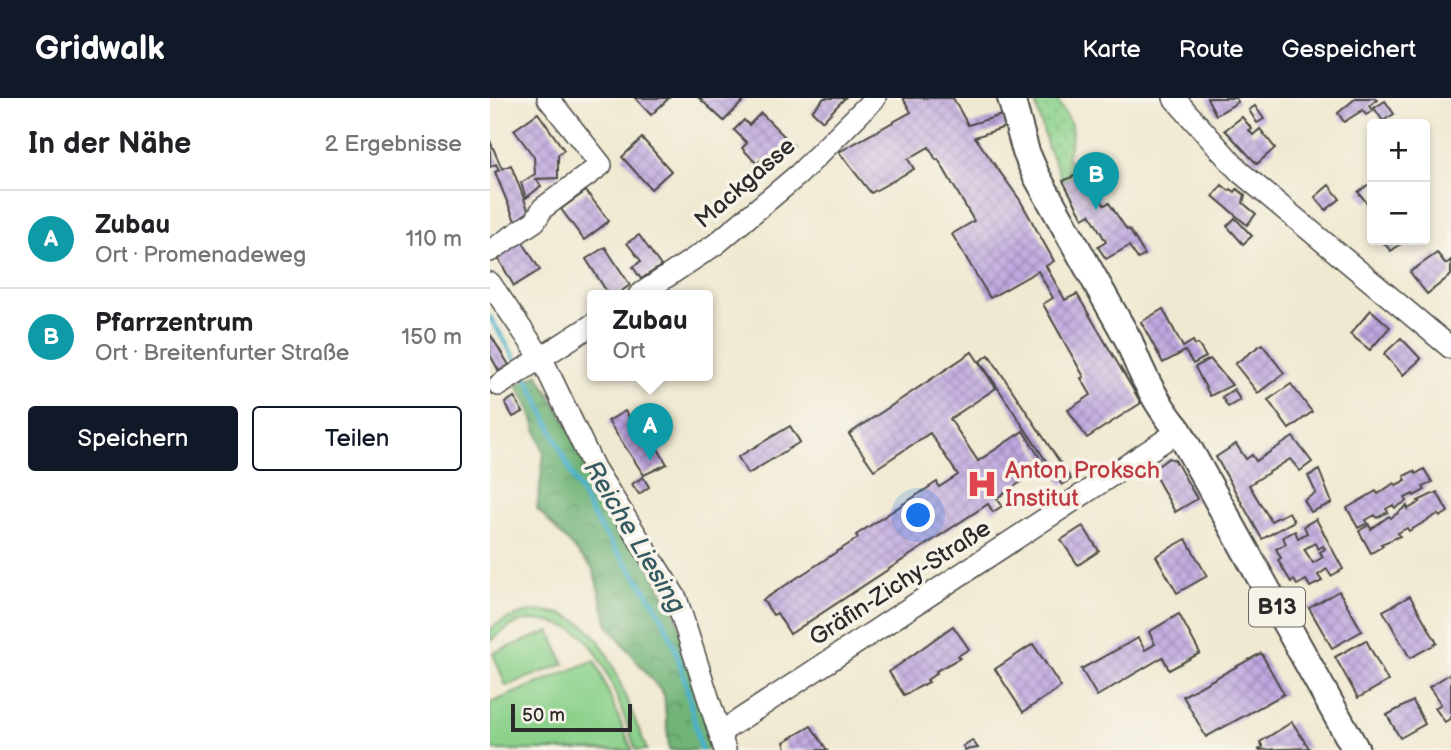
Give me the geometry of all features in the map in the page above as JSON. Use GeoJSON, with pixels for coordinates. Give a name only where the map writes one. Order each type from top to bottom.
{"type":"FeatureCollection","features":[{"type":"Feature","properties":{"kind":"main road","name":"B13"},"geometry":{"type":"LineString","coordinates":[[1011,98],[1026,152],[1036,174],[1129,341],[1157,400],[1179,431],[1356,750]]}},
{"type":"Feature","properties":{"kind":"main road","name":"B13"},"geometry":{"type":"LineString","coordinates":[[1026,98],[1055,206]]}},
{"type":"Feature","properties":{"kind":"street"},"geometry":{"type":"LineString","coordinates":[[490,251],[535,221],[543,208],[601,165],[548,98]]}},
{"type":"Feature","properties":{"kind":"street","name":"Mackgasse"},"geometry":{"type":"LineString","coordinates":[[647,290],[716,244],[799,174],[875,98]]}},
{"type":"Feature","properties":{"kind":"street"},"geometry":{"type":"LineString","coordinates":[[1174,98],[1240,172],[1325,240],[1451,348]]}},
{"type":"Feature","properties":{"kind":"street"},"geometry":{"type":"LineString","coordinates":[[490,283],[538,362],[594,468],[676,597],[723,741]]}},
{"type":"Feature","properties":{"kind":"street"},"geometry":{"type":"LineString","coordinates":[[506,381],[587,328]]}},
{"type":"Feature","properties":{"kind":"street","name":"Gräfin-Zichy-Straße"},"geometry":{"type":"LineString","coordinates":[[723,741],[1179,431]]}},
{"type":"Feature","properties":{"kind":"green space"},"geometry":{"type":"Polygon","coordinates":[[[1034,98],[1055,98],[1066,113],[1072,133],[1067,158],[1081,173],[1063,181],[1048,148],[1034,98]]]}},
{"type":"Feature","properties":{"kind":"green space"},"geometry":{"type":"Polygon","coordinates":[[[538,374],[676,615],[716,750],[669,750],[664,695],[608,625],[593,569],[537,509],[544,454],[530,410],[517,385],[538,374]]]}},
{"type":"Feature","properties":{"kind":"green space"},"geometry":{"type":"Polygon","coordinates":[[[525,613],[556,613],[584,625],[603,646],[647,750],[636,750],[605,669],[588,641],[579,633],[571,628],[535,620],[507,628],[490,642],[490,629],[496,625],[525,613]]]}},
{"type":"Feature","properties":{"kind":"green space"},"geometry":{"type":"Polygon","coordinates":[[[550,631],[564,664],[506,686],[493,653],[550,631]]]}},
{"type":"Feature","properties":{"kind":"green space"},"geometry":{"type":"Polygon","coordinates":[[[595,660],[632,750],[492,750],[490,703],[595,660]]]}},
{"type":"Feature","properties":{"kind":"building"},"geometry":{"type":"Polygon","coordinates":[[[635,98],[669,98],[651,115],[635,98]]]}},
{"type":"Feature","properties":{"kind":"building"},"geometry":{"type":"Polygon","coordinates":[[[699,98],[746,98],[724,121],[699,98]]]}},
{"type":"Feature","properties":{"kind":"building"},"geometry":{"type":"Polygon","coordinates":[[[824,98],[845,98],[823,121],[812,111],[824,98]]]}},
{"type":"Feature","properties":{"kind":"building"},"geometry":{"type":"Polygon","coordinates":[[[903,98],[953,98],[968,125],[1002,115],[1005,127],[975,137],[1020,200],[1054,261],[1046,266],[1065,300],[1077,294],[1141,403],[1087,438],[1068,410],[1091,395],[1081,378],[1084,377],[1043,304],[1053,298],[1038,271],[990,298],[952,234],[974,221],[929,147],[908,159],[914,169],[871,193],[839,152],[911,112],[903,98]]]}},
{"type":"Feature","properties":{"kind":"building"},"geometry":{"type":"Polygon","coordinates":[[[1207,98],[1236,98],[1238,102],[1216,115],[1207,98]]]}},
{"type":"Feature","properties":{"kind":"building"},"geometry":{"type":"Polygon","coordinates":[[[1356,98],[1377,100],[1369,106],[1373,111],[1366,115],[1363,110],[1344,122],[1338,113],[1356,98]]]}},
{"type":"Feature","properties":{"kind":"building"},"geometry":{"type":"Polygon","coordinates":[[[1385,101],[1394,114],[1382,119],[1374,108],[1385,101]]]}},
{"type":"Feature","properties":{"kind":"building"},"geometry":{"type":"Polygon","coordinates":[[[1255,106],[1264,119],[1257,123],[1249,110],[1255,106]]]}},
{"type":"Feature","properties":{"kind":"building"},"geometry":{"type":"Polygon","coordinates":[[[538,113],[564,150],[558,155],[558,178],[536,179],[541,186],[526,198],[521,183],[535,174],[534,157],[514,130],[538,113]]]}},
{"type":"Feature","properties":{"kind":"building"},"geometry":{"type":"Polygon","coordinates":[[[761,113],[794,146],[771,168],[762,159],[757,164],[742,148],[747,143],[734,130],[744,120],[749,125],[761,113]]]}},
{"type":"Feature","properties":{"kind":"building"},"geometry":{"type":"Polygon","coordinates":[[[1242,117],[1252,129],[1249,130],[1253,135],[1260,129],[1275,148],[1257,164],[1225,130],[1242,117]]]}},
{"type":"Feature","properties":{"kind":"building"},"geometry":{"type":"Polygon","coordinates":[[[642,138],[671,171],[651,189],[622,157],[642,138]]]}},
{"type":"Feature","properties":{"kind":"building"},"geometry":{"type":"Polygon","coordinates":[[[490,141],[502,169],[511,165],[531,217],[517,226],[495,172],[499,170],[496,164],[490,167],[490,141]]]}},
{"type":"Feature","properties":{"kind":"building"},"geometry":{"type":"Polygon","coordinates":[[[1090,164],[1093,171],[1084,177],[1092,192],[1096,190],[1104,205],[1109,203],[1127,230],[1129,229],[1145,255],[1138,259],[1129,246],[1106,259],[1098,247],[1106,242],[1090,214],[1083,218],[1063,181],[1081,173],[1090,164]]]}},
{"type":"Feature","properties":{"kind":"building"},"geometry":{"type":"Polygon","coordinates":[[[1222,185],[1229,191],[1231,189],[1235,192],[1237,189],[1245,195],[1243,203],[1256,214],[1247,225],[1213,196],[1222,185]]]}},
{"type":"Feature","properties":{"kind":"building"},"geometry":{"type":"Polygon","coordinates":[[[1329,185],[1340,199],[1326,210],[1315,197],[1329,185]]]}},
{"type":"Feature","properties":{"kind":"building"},"geometry":{"type":"Polygon","coordinates":[[[1367,186],[1367,203],[1358,192],[1367,186]]]}},
{"type":"Feature","properties":{"kind":"building"},"geometry":{"type":"Polygon","coordinates":[[[586,191],[609,221],[584,240],[561,209],[586,191]]]}},
{"type":"Feature","properties":{"kind":"building"},"geometry":{"type":"Polygon","coordinates":[[[1235,218],[1252,236],[1243,244],[1227,226],[1235,218]]]}},
{"type":"Feature","properties":{"kind":"building"},"geometry":{"type":"Polygon","coordinates":[[[639,235],[661,266],[641,279],[633,267],[641,261],[627,243],[639,235]]]}},
{"type":"Feature","properties":{"kind":"building"},"geometry":{"type":"Polygon","coordinates":[[[519,236],[540,270],[514,286],[494,251],[519,236]]]}},
{"type":"Feature","properties":{"kind":"building"},"geometry":{"type":"Polygon","coordinates":[[[1386,245],[1399,245],[1391,251],[1386,245]]]}},
{"type":"Feature","properties":{"kind":"building"},"geometry":{"type":"Polygon","coordinates":[[[605,247],[630,285],[623,290],[606,290],[586,259],[605,247]]]}},
{"type":"Feature","properties":{"kind":"building"},"geometry":{"type":"Polygon","coordinates":[[[1437,253],[1446,264],[1451,260],[1451,275],[1427,294],[1410,272],[1437,253]]]}},
{"type":"Feature","properties":{"kind":"building"},"geometry":{"type":"Polygon","coordinates":[[[1163,309],[1183,347],[1193,341],[1206,357],[1193,364],[1185,351],[1163,363],[1141,322],[1163,309]]]}},
{"type":"Feature","properties":{"kind":"building"},"geometry":{"type":"Polygon","coordinates":[[[1371,310],[1390,327],[1370,350],[1350,334],[1371,310]]]}},
{"type":"Feature","properties":{"kind":"building"},"geometry":{"type":"Polygon","coordinates":[[[490,334],[509,365],[499,371],[490,355],[490,334]]]}},
{"type":"Feature","properties":{"kind":"building"},"geometry":{"type":"Polygon","coordinates":[[[1401,338],[1421,359],[1403,375],[1384,354],[1401,338]]]}},
{"type":"Feature","properties":{"kind":"building"},"geometry":{"type":"Polygon","coordinates":[[[1262,344],[1284,373],[1258,393],[1235,364],[1262,344]]]}},
{"type":"Feature","properties":{"kind":"building"},"geometry":{"type":"Polygon","coordinates":[[[972,352],[996,388],[950,419],[978,461],[1023,431],[1045,466],[997,498],[1002,506],[993,512],[988,504],[790,634],[777,613],[773,615],[763,600],[937,482],[939,487],[958,475],[930,433],[874,470],[849,434],[972,352]]]}},
{"type":"Feature","properties":{"kind":"building"},"geometry":{"type":"Polygon","coordinates":[[[989,355],[1071,479],[1062,485],[980,361],[989,355]]]}},
{"type":"Feature","properties":{"kind":"building"},"geometry":{"type":"Polygon","coordinates":[[[1210,359],[1232,385],[1210,396],[1195,367],[1210,359]]]}},
{"type":"Feature","properties":{"kind":"building"},"geometry":{"type":"Polygon","coordinates":[[[1291,384],[1312,412],[1289,429],[1268,400],[1291,384]]]}},
{"type":"Feature","properties":{"kind":"building"},"geometry":{"type":"Polygon","coordinates":[[[1234,389],[1240,400],[1228,407],[1222,397],[1234,389]]]}},
{"type":"Feature","properties":{"kind":"building"},"geometry":{"type":"Polygon","coordinates":[[[514,397],[523,412],[513,417],[505,403],[514,397]]]}},
{"type":"Feature","properties":{"kind":"building"},"geometry":{"type":"Polygon","coordinates":[[[625,411],[648,449],[655,444],[667,464],[644,475],[608,421],[625,411]]]}},
{"type":"Feature","properties":{"kind":"building"},"geometry":{"type":"Polygon","coordinates":[[[790,426],[800,442],[748,474],[738,457],[790,426]]]}},
{"type":"Feature","properties":{"kind":"building"},"geometry":{"type":"Polygon","coordinates":[[[1293,437],[1312,462],[1300,471],[1290,459],[1249,485],[1271,521],[1289,512],[1294,521],[1262,539],[1216,457],[1236,444],[1246,459],[1252,455],[1256,461],[1293,437]]]}},
{"type":"Feature","properties":{"kind":"building"},"geometry":{"type":"Polygon","coordinates":[[[1169,458],[1175,460],[1197,499],[1175,512],[1152,470],[1169,458]]]}},
{"type":"Feature","properties":{"kind":"building"},"geometry":{"type":"Polygon","coordinates":[[[1424,469],[1432,482],[1423,487],[1425,490],[1405,498],[1407,501],[1395,508],[1393,505],[1386,509],[1388,512],[1377,518],[1375,515],[1366,520],[1368,523],[1358,528],[1347,508],[1376,491],[1378,494],[1394,483],[1396,485],[1406,480],[1404,476],[1424,469]]]}},
{"type":"Feature","properties":{"kind":"building"},"geometry":{"type":"Polygon","coordinates":[[[1319,470],[1332,503],[1311,512],[1304,500],[1316,493],[1308,476],[1319,470]]]}},
{"type":"Feature","properties":{"kind":"building"},"geometry":{"type":"Polygon","coordinates":[[[643,477],[649,487],[639,494],[632,484],[643,477]]]}},
{"type":"Feature","properties":{"kind":"building"},"geometry":{"type":"Polygon","coordinates":[[[1437,492],[1448,512],[1440,517],[1438,514],[1409,531],[1407,528],[1398,533],[1400,536],[1381,544],[1383,546],[1371,553],[1359,531],[1369,525],[1371,529],[1389,516],[1391,518],[1407,506],[1408,509],[1437,492]]]}},
{"type":"Feature","properties":{"kind":"building"},"geometry":{"type":"Polygon","coordinates":[[[1316,519],[1343,569],[1331,576],[1327,569],[1318,575],[1322,581],[1310,587],[1306,580],[1297,585],[1294,580],[1291,582],[1278,560],[1281,558],[1276,549],[1286,544],[1283,537],[1295,531],[1298,538],[1307,533],[1304,526],[1316,519]],[[1315,543],[1304,549],[1313,563],[1323,557],[1320,552],[1325,549],[1323,546],[1318,549],[1315,543]]]}},
{"type":"Feature","properties":{"kind":"building"},"geometry":{"type":"Polygon","coordinates":[[[1083,526],[1099,551],[1078,565],[1061,540],[1083,526]]]}},
{"type":"Feature","properties":{"kind":"building"},"geometry":{"type":"Polygon","coordinates":[[[1186,539],[1207,576],[1177,593],[1156,556],[1186,539]]]}},
{"type":"Feature","properties":{"kind":"building"},"geometry":{"type":"Polygon","coordinates":[[[1339,591],[1362,631],[1332,648],[1309,608],[1339,591]]]}},
{"type":"Feature","properties":{"kind":"building"},"geometry":{"type":"Polygon","coordinates":[[[1410,596],[1437,643],[1410,658],[1383,611],[1410,596]]]}},
{"type":"Feature","properties":{"kind":"building"},"geometry":{"type":"Polygon","coordinates":[[[1179,614],[1200,653],[1169,670],[1163,657],[1097,696],[1081,669],[1138,638],[1145,650],[1155,644],[1149,632],[1179,614]]]}},
{"type":"Feature","properties":{"kind":"building"},"geometry":{"type":"Polygon","coordinates":[[[953,626],[969,649],[958,656],[960,658],[936,671],[937,673],[927,680],[929,682],[904,695],[889,672],[953,626]]]}},
{"type":"Feature","properties":{"kind":"building"},"geometry":{"type":"Polygon","coordinates":[[[1366,640],[1388,681],[1358,698],[1335,657],[1366,640]]]}},
{"type":"Feature","properties":{"kind":"building"},"geometry":{"type":"Polygon","coordinates":[[[1033,644],[1061,687],[1023,712],[995,669],[1033,644]]]}},
{"type":"Feature","properties":{"kind":"building"},"geometry":{"type":"Polygon","coordinates":[[[1261,653],[1284,694],[1206,737],[1183,696],[1261,653]]]}},
{"type":"Feature","properties":{"kind":"building"},"geometry":{"type":"Polygon","coordinates":[[[1451,673],[1451,718],[1445,722],[1435,708],[1441,704],[1429,687],[1451,673]]]}},
{"type":"Feature","properties":{"kind":"building"},"geometry":{"type":"Polygon","coordinates":[[[1413,701],[1425,724],[1400,738],[1387,715],[1413,701]]]}},
{"type":"Feature","properties":{"kind":"building"},"geometry":{"type":"Polygon","coordinates":[[[1292,722],[1309,748],[1258,750],[1263,747],[1260,742],[1292,722]]]}},
{"type":"Feature","properties":{"kind":"building"},"geometry":{"type":"Polygon","coordinates":[[[811,726],[827,750],[783,750],[786,748],[784,742],[811,726]]]}},
{"type":"Feature","properties":{"kind":"building"},"geometry":{"type":"Polygon","coordinates":[[[972,740],[978,748],[965,750],[963,746],[972,740]]]}},
{"type":"Feature","properties":{"kind":"waterway","name":"Reiche Liesing"},"geometry":{"type":"LineString","coordinates":[[490,317],[519,365]]}},
{"type":"Feature","properties":{"kind":"waterway","name":"Reiche Liesing"},"geometry":{"type":"LineString","coordinates":[[524,373],[592,514],[659,611],[682,672],[701,750]]}},
{"type":"Feature","properties":{"kind":"place","name":"Pfarrzentrum"},"geometry":{"type":"Point","coordinates":[1096,210]}},
{"type":"Feature","properties":{"kind":"place","name":"Zubau"},"geometry":{"type":"Point","coordinates":[650,461]}},
{"type":"Feature","properties":{"kind":"place","name":"Anton Proksch Institut"},"geometry":{"type":"Point","coordinates":[982,484]}}]}
